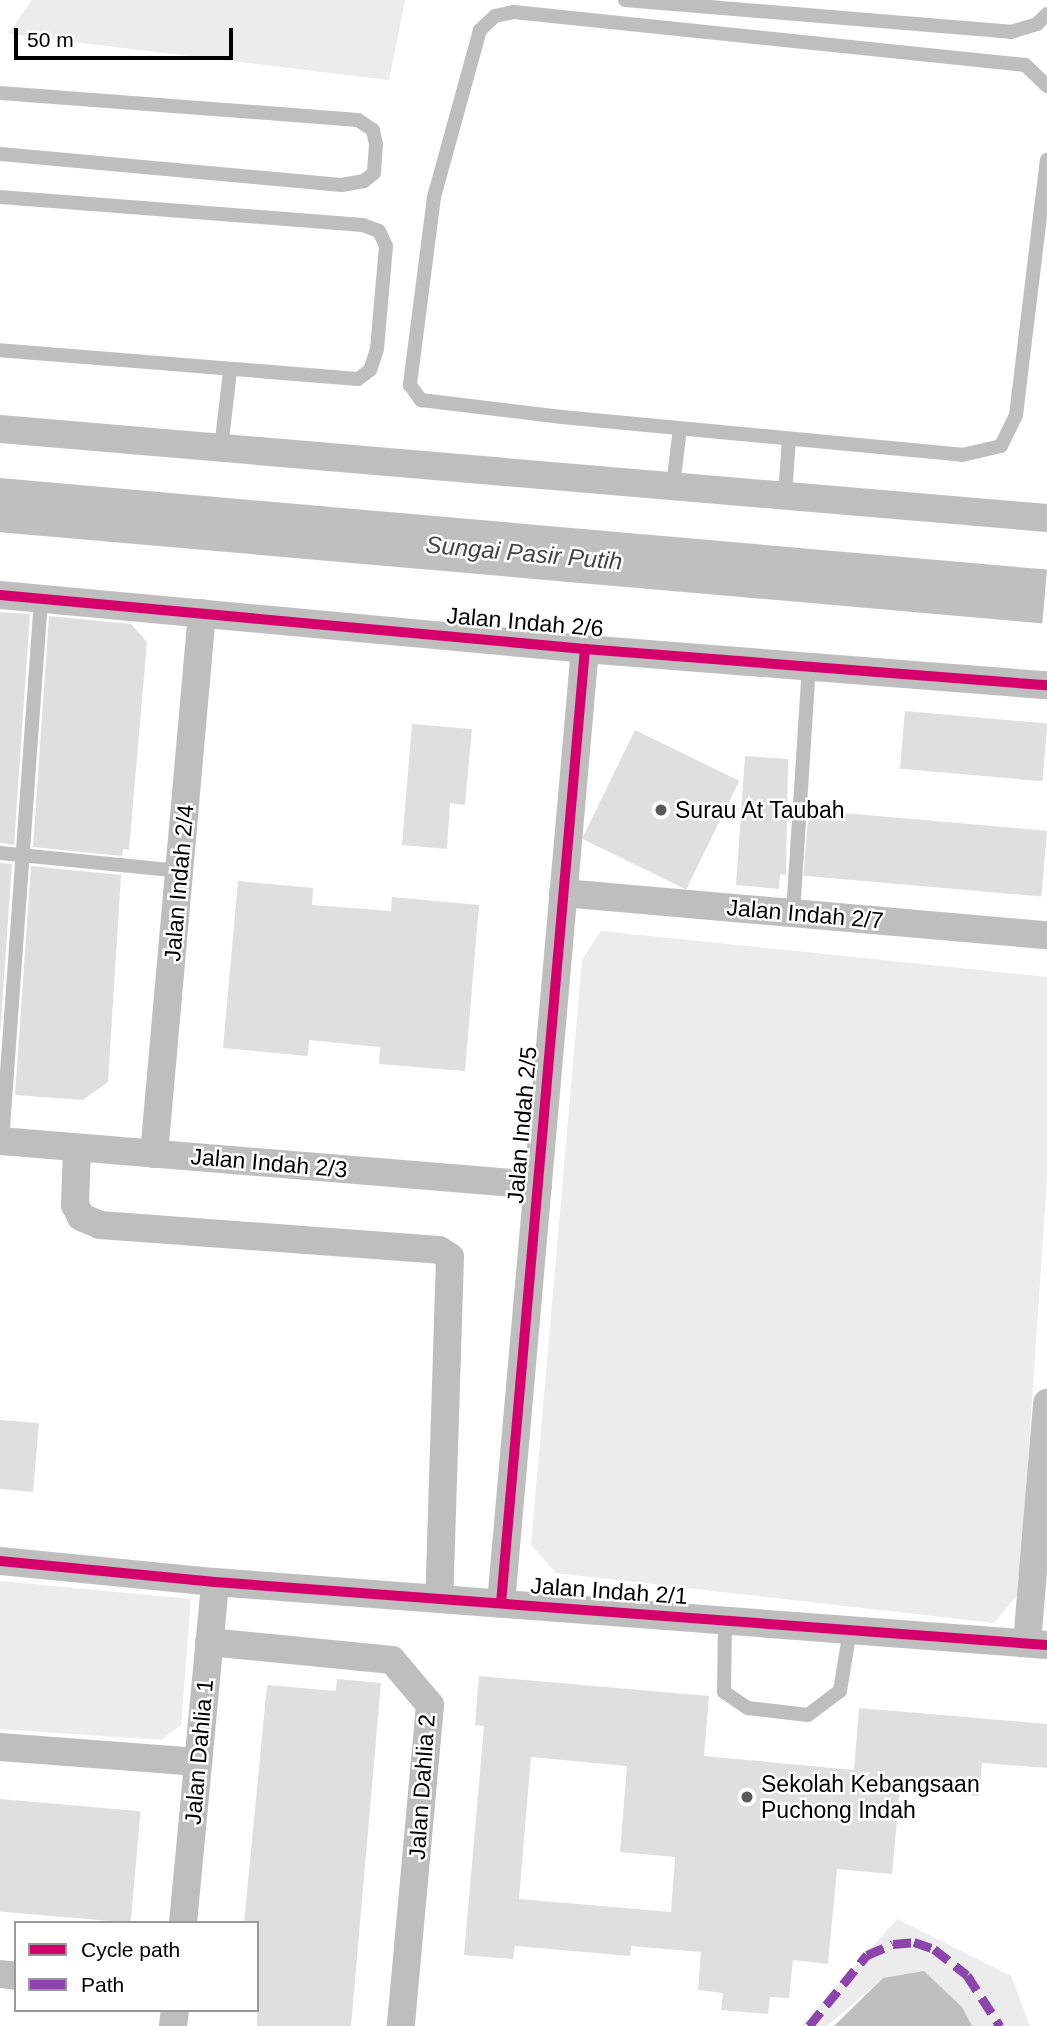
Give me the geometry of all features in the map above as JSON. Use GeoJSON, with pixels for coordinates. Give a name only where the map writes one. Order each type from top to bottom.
{"type":"FeatureCollection","features":[{"type":"Feature","properties":{"kind":"street"},"geometry":{"type":"LineString","coordinates":[[0,429],[1047,518]]}},
{"type":"Feature","properties":{"kind":"street","name":"Jalan Indah 2/6"},"geometry":{"type":"LineString","coordinates":[[0,595],[585,649],[1047,685]]}},
{"type":"Feature","properties":{"kind":"street","name":"Jalan Indah 2/4"},"geometry":{"type":"LineString","coordinates":[[154,1154],[202,613]]}},
{"type":"Feature","properties":{"kind":"street","name":"Jalan Indah 2/5"},"geometry":{"type":"LineString","coordinates":[[501,1604],[585,649]]}},
{"type":"Feature","properties":{"kind":"street","name":"Jalan Indah 2/7"},"geometry":{"type":"LineString","coordinates":[[564,893],[1047,935]]}},
{"type":"Feature","properties":{"kind":"street","name":"Jalan Indah 2/3"},"geometry":{"type":"LineString","coordinates":[[1,1141],[538,1185]]}},
{"type":"Feature","properties":{"kind":"street"},"geometry":{"type":"LineString","coordinates":[[77,1148],[75,1205],[81,1217],[100,1225],[439,1251],[450,1257],[439,1599]]}},
{"type":"Feature","properties":{"kind":"street"},"geometry":{"type":"LineString","coordinates":[[1037,1644],[1047,1403]]}},
{"type":"Feature","properties":{"kind":"street","name":"Jalan Indah 2/1"},"geometry":{"type":"LineString","coordinates":[[0,1561],[215,1582],[1037,1644]]}},
{"type":"Feature","properties":{"kind":"street","name":"Jalan Dahlia 1"},"geometry":{"type":"LineString","coordinates":[[183,1921],[215,1582]]}},
{"type":"Feature","properties":{"kind":"street","name":"Jalan Dahlia 2"},"geometry":{"type":"LineString","coordinates":[[209,1642],[392,1660],[430,1705],[401,2026]]}},
{"type":"Feature","properties":{"kind":"street"},"geometry":{"type":"LineString","coordinates":[[0,1747],[198,1762]]}},
{"type":"Feature","properties":{"kind":"lane"},"geometry":{"type":"LineString","coordinates":[[625,0],[1011,32],[1037,24],[1047,14]]}},
{"type":"Feature","properties":{"kind":"lane"},"geometry":{"type":"LineString","coordinates":[[1047,86],[1025,65],[514,12],[495,16],[480,30],[434,198],[410,385],[421,400],[680,428],[962,456],[1001,446],[1016,415],[1047,160]]}},
{"type":"Feature","properties":{"kind":"lane"},"geometry":{"type":"LineString","coordinates":[[0,94],[358,120],[373,130],[376,145],[373,173],[364,181],[341,185],[0,154]]}},
{"type":"Feature","properties":{"kind":"lane"},"geometry":{"type":"LineString","coordinates":[[0,197],[363,225],[379,230],[386,246],[377,349],[370,370],[358,379],[230,371],[0,350]]}},
{"type":"Feature","properties":{"kind":"lane"},"geometry":{"type":"LineString","coordinates":[[221,448],[230,371]]}},
{"type":"Feature","properties":{"kind":"lane"},"geometry":{"type":"LineString","coordinates":[[673,486],[680,428]]}},
{"type":"Feature","properties":{"kind":"lane"},"geometry":{"type":"LineString","coordinates":[[785,495],[789,439]]}},
{"type":"Feature","properties":{"kind":"lane"},"geometry":{"type":"LineString","coordinates":[[1,1141],[41,599]]}},
{"type":"Feature","properties":{"kind":"lane"},"geometry":{"type":"LineString","coordinates":[[793,913],[809,667]]}},
{"type":"Feature","properties":{"kind":"lane"},"geometry":{"type":"LineString","coordinates":[[0,853],[179,871]]}},
{"type":"Feature","properties":{"kind":"lane"},"geometry":{"type":"LineString","coordinates":[[725,1620],[724,1692],[748,1708],[808,1715],[841,1691],[850,1630]]}},
{"type":"Feature","properties":{"kind":"shaded area"},"geometry":{"type":"Polygon","coordinates":[[[32,0],[405,0],[389,80],[8,34],[32,0]]]}},
{"type":"Feature","properties":{"kind":"shaded area"},"geometry":{"type":"Polygon","coordinates":[[[601,931],[1047,977],[1047,1178],[1019,1593],[994,1623],[556,1573],[531,1545],[582,960],[601,931]]]}},
{"type":"Feature","properties":{"kind":"shaded area"},"geometry":{"type":"Polygon","coordinates":[[[0,1581],[191,1599],[181,1725],[161,1740],[0,1729],[0,1581]]]}},
{"type":"Feature","properties":{"kind":"shaded area"},"geometry":{"type":"Polygon","coordinates":[[[897,1919],[1011,1976],[1030,2026],[962,2026],[883,1978],[827,2026],[801,2026],[897,1919]]]}},
{"type":"Feature","properties":{"kind":"water","name":"Sungai Pasir Putih"},"geometry":{"type":"Polygon","coordinates":[[[0,478],[1047,570],[1042,623],[0,532],[0,478]]]}},
{"type":"Feature","properties":{"kind":"water"},"geometry":{"type":"Polygon","coordinates":[[[924,1971],[962,2007],[972,2026],[834,2026],[883,1978],[924,1971]]]}},
{"type":"Feature","properties":{"kind":"building"},"geometry":{"type":"Polygon","coordinates":[[[0,612],[30,614],[14,845],[0,843],[0,612]]]}},
{"type":"Feature","properties":{"kind":"building"},"geometry":{"type":"Polygon","coordinates":[[[49,616],[131,624],[147,642],[129,850],[123,849],[122,856],[33,847],[49,616]]]}},
{"type":"Feature","properties":{"kind":"building"},"geometry":{"type":"Polygon","coordinates":[[[905,711],[1047,723],[1042,781],[900,769],[905,711]]]}},
{"type":"Feature","properties":{"kind":"building"},"geometry":{"type":"Polygon","coordinates":[[[412,724],[472,729],[465,805],[450,803],[447,849],[402,845],[412,724]]]}},
{"type":"Feature","properties":{"kind":"building","name":"Surau At Taubah"},"geometry":{"type":"Polygon","coordinates":[[[635,730],[739,781],[686,890],[582,839],[635,730]]]}},
{"type":"Feature","properties":{"kind":"building"},"geometry":{"type":"Polygon","coordinates":[[[745,756],[788,759],[786,875],[780,874],[779,889],[736,885],[745,756]]]}},
{"type":"Feature","properties":{"kind":"building"},"geometry":{"type":"Polygon","coordinates":[[[809,810],[1047,831],[1041,897],[803,876],[809,810]]]}},
{"type":"Feature","properties":{"kind":"building"},"geometry":{"type":"Polygon","coordinates":[[[0,863],[12,864],[0,1035],[0,863]]]}},
{"type":"Feature","properties":{"kind":"building"},"geometry":{"type":"Polygon","coordinates":[[[31,866],[121,875],[108,1082],[83,1100],[15,1095],[31,866]]]}},
{"type":"Feature","properties":{"kind":"building"},"geometry":{"type":"Polygon","coordinates":[[[238,881],[313,888],[312,905],[391,911],[392,897],[479,905],[465,1071],[379,1064],[380,1047],[309,1040],[308,1056],[223,1048],[238,881]]]}},
{"type":"Feature","properties":{"kind":"building"},"geometry":{"type":"Polygon","coordinates":[[[0,1420],[39,1423],[33,1492],[0,1489],[0,1420]]]}},
{"type":"Feature","properties":{"kind":"building"},"geometry":{"type":"Polygon","coordinates":[[[479,1676],[709,1696],[704,1756],[854,1770],[859,1708],[1047,1724],[1047,1768],[982,1763],[979,1796],[900,1789],[892,1874],[837,1869],[828,1964],[793,1960],[789,1998],[770,1997],[768,2014],[721,2010],[723,1993],[698,1990],[701,1952],[631,1946],[630,1956],[515,1946],[513,1959],[464,1955],[484,1726],[475,1725],[479,1676]],[[531,1757],[519,1899],[671,1912],[675,1857],[620,1852],[627,1766],[531,1757]]]}},
{"type":"Feature","properties":{"kind":"building"},"geometry":{"type":"Polygon","coordinates":[[[337,1679],[381,1683],[351,2026],[257,2026],[259,1921],[244,1921],[267,1685],[336,1691],[337,1679]]]}},
{"type":"Feature","properties":{"kind":"building"},"geometry":{"type":"Polygon","coordinates":[[[0,1799],[140,1811],[131,1921],[0,1911],[0,1799]]]}},
{"type":"Feature","properties":{"kind":"marked path"},"geometry":{"type":"LineString","coordinates":[[809,2026],[867,1955],[893,1944],[914,1942],[934,1949],[967,1975],[1000,2026]]}},
{"type":"Feature","properties":{"kind":"cycle path"},"geometry":{"type":"LineString","coordinates":[[0,595],[585,649],[1047,685]]}},
{"type":"Feature","properties":{"kind":"cycle path"},"geometry":{"type":"LineString","coordinates":[[501,1603],[585,649]]}},
{"type":"Feature","properties":{"kind":"cycle path"},"geometry":{"type":"LineString","coordinates":[[0,1561],[215,1582],[1047,1645]]}},
{"type":"Feature","properties":{"kind":"place","name":"Surau At Taubah"},"geometry":{"type":"Point","coordinates":[661,810]}},
{"type":"Feature","properties":{"kind":"place","name":"Sekolah Kebangsaan Puchong Indah"},"geometry":{"type":"Point","coordinates":[747,1797]}}]}
